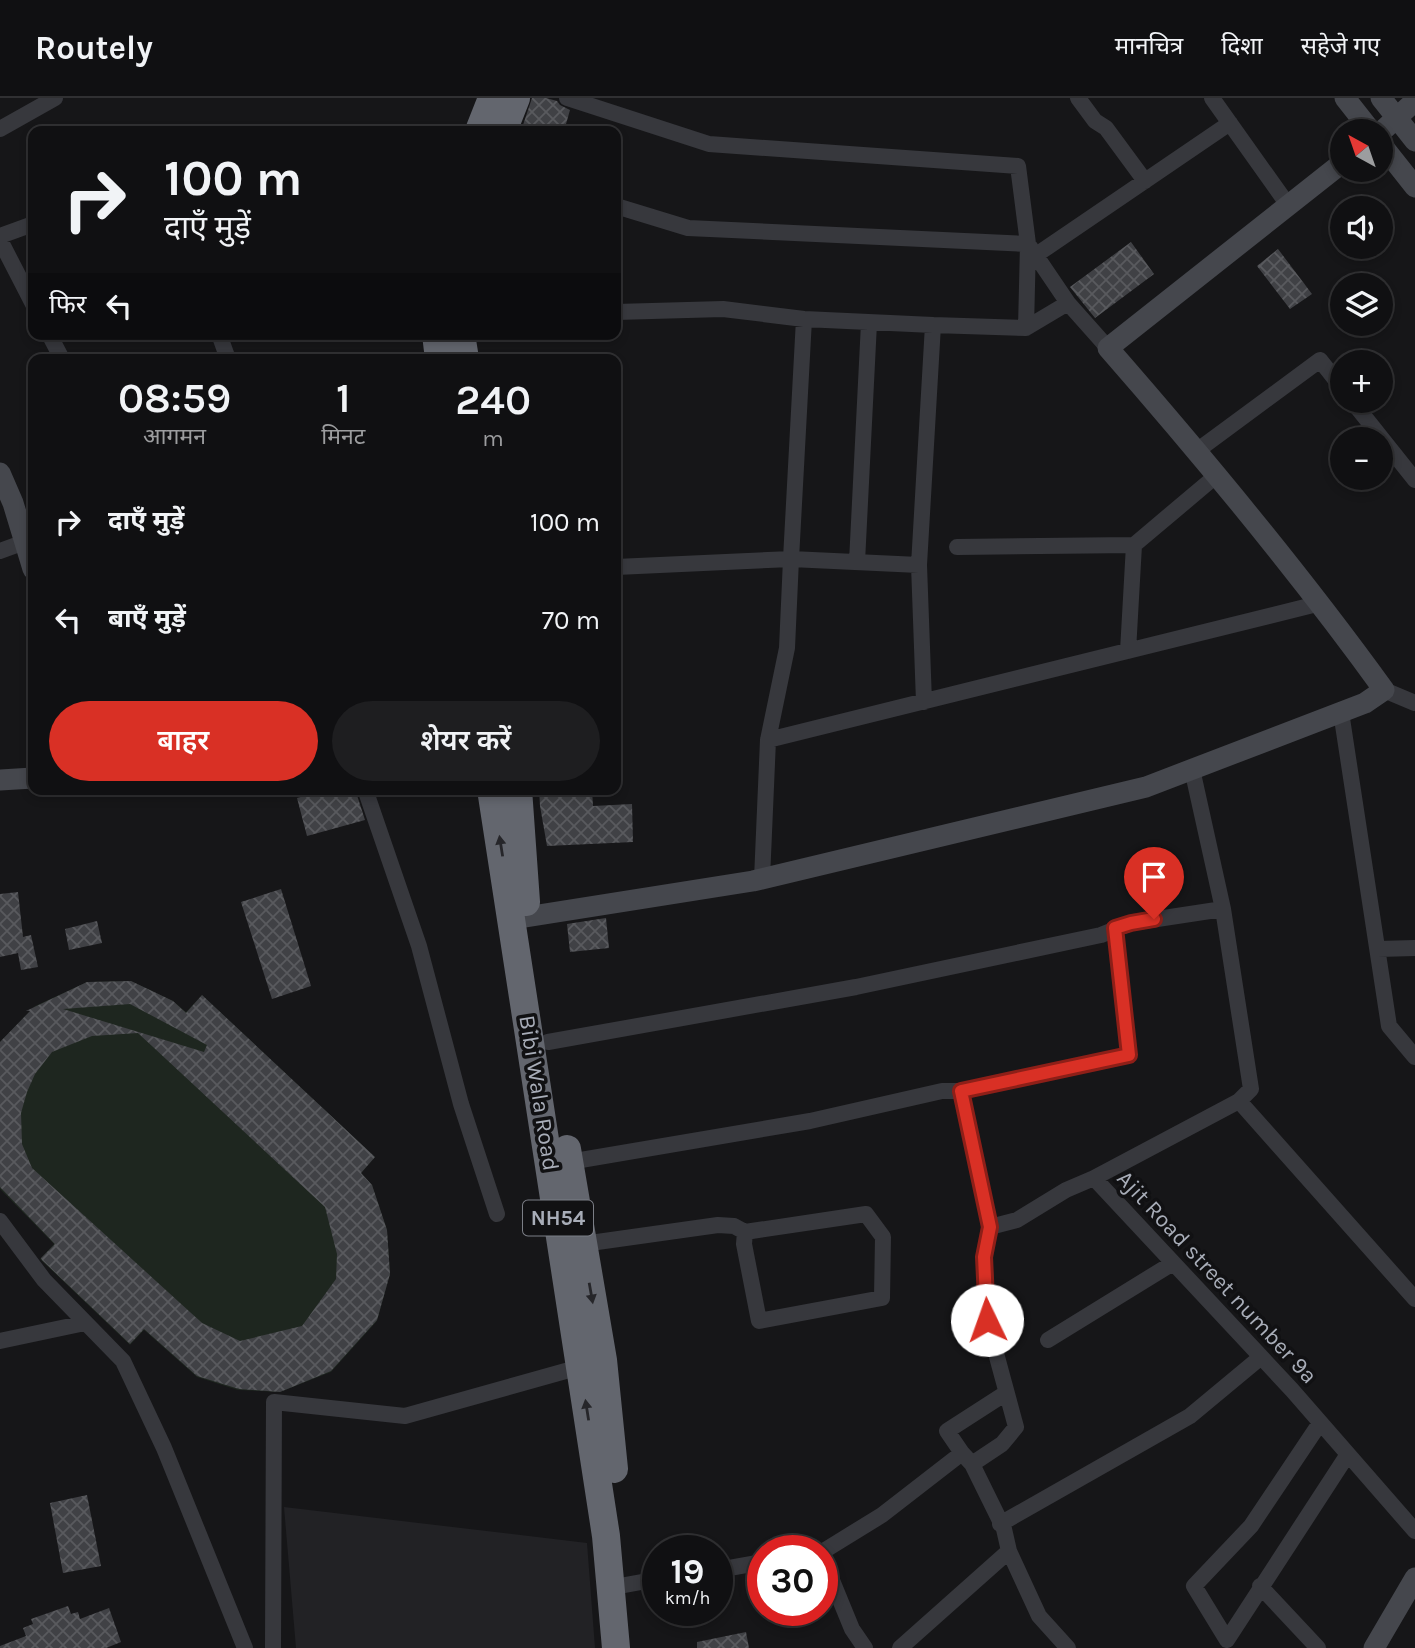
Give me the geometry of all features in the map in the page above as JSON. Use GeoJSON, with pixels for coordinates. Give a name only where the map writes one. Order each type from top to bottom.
{"type":"FeatureCollection","features":[{"type":"Feature","properties":{"kind":"highway"},"geometry":{"type":"LineString","coordinates":[[481,126],[492,98]]}},
{"type":"Feature","properties":{"kind":"highway"},"geometry":{"type":"LineString","coordinates":[[505,126],[516,98]]}},
{"type":"Feature","properties":{"kind":"highway","name":"Bibi Wala Road"},"geometry":{"type":"LineString","coordinates":[[492,795],[520,917],[592,1364],[616,1648]]}},
{"type":"Feature","properties":{"kind":"highway","name":"NH54"},"geometry":{"type":"LineString","coordinates":[[518,795],[520,917],[548,1042],[583,1244],[592,1364],[632,1648]]}},
{"type":"Feature","properties":{"kind":"street"},"geometry":{"type":"LineString","coordinates":[[0,129],[55,98]]}},
{"type":"Feature","properties":{"kind":"street"},"geometry":{"type":"LineString","coordinates":[[567,98],[709,144],[1017,166],[1032,249],[1026,328]]}},
{"type":"Feature","properties":{"kind":"street"},"geometry":{"type":"LineString","coordinates":[[1078,98],[1095,121],[1106,128],[1145,181]]}},
{"type":"Feature","properties":{"kind":"street"},"geometry":{"type":"LineString","coordinates":[[1212,98],[1288,205]]}},
{"type":"Feature","properties":{"kind":"street"},"geometry":{"type":"LineString","coordinates":[[1345,98],[1362,119]]}},
{"type":"Feature","properties":{"kind":"street"},"geometry":{"type":"LineString","coordinates":[[1381,98],[1386,119]]}},
{"type":"Feature","properties":{"kind":"street"},"geometry":{"type":"LineString","coordinates":[[1393,121],[1415,101]]}},
{"type":"Feature","properties":{"kind":"street"},"geometry":{"type":"LineString","coordinates":[[621,208],[688,228],[1032,249],[1145,181],[1230,123]]}},
{"type":"Feature","properties":{"kind":"street"},"geometry":{"type":"LineString","coordinates":[[1393,128],[1415,141]]}},
{"type":"Feature","properties":{"kind":"street"},"geometry":{"type":"LineString","coordinates":[[1393,159],[1415,187]]}},
{"type":"Feature","properties":{"kind":"street"},"geometry":{"type":"LineString","coordinates":[[1108,348],[1330,172]]}},
{"type":"Feature","properties":{"kind":"street"},"geometry":{"type":"LineString","coordinates":[[28,226],[0,238],[28,294]]}},
{"type":"Feature","properties":{"kind":"street"},"geometry":{"type":"LineString","coordinates":[[1032,249],[1068,303],[1198,450],[1321,603],[1384,691],[1415,703]]}},
{"type":"Feature","properties":{"kind":"street"},"geometry":{"type":"LineString","coordinates":[[621,312],[723,309],[804,319],[1026,328],[1068,303]]}},
{"type":"Feature","properties":{"kind":"street"},"geometry":{"type":"LineString","coordinates":[[762,879],[768,740],[787,648],[804,319]]}},
{"type":"Feature","properties":{"kind":"street"},"geometry":{"type":"LineString","coordinates":[[857,562],[869,323]]}},
{"type":"Feature","properties":{"kind":"street"},"geometry":{"type":"LineString","coordinates":[[924,702],[919,565],[933,325]]}},
{"type":"Feature","properties":{"kind":"street"},"geometry":{"type":"LineString","coordinates":[[1198,450],[1320,360],[1330,373]]}},
{"type":"Feature","properties":{"kind":"street"},"geometry":{"type":"LineString","coordinates":[[1362,413],[1415,480]]}},
{"type":"Feature","properties":{"kind":"street"},"geometry":{"type":"LineString","coordinates":[[0,473],[28,538]]}},
{"type":"Feature","properties":{"kind":"street"},"geometry":{"type":"LineString","coordinates":[[957,547],[1134,545],[1217,475]]}},
{"type":"Feature","properties":{"kind":"street"},"geometry":{"type":"LineString","coordinates":[[0,551],[28,540]]}},
{"type":"Feature","properties":{"kind":"street"},"geometry":{"type":"LineString","coordinates":[[1128,651],[1134,545]]}},
{"type":"Feature","properties":{"kind":"street"},"geometry":{"type":"LineString","coordinates":[[621,567],[791,559],[919,565]]}},
{"type":"Feature","properties":{"kind":"street"},"geometry":{"type":"LineString","coordinates":[[768,740],[1321,603]]}},
{"type":"Feature","properties":{"kind":"street"},"geometry":{"type":"LineString","coordinates":[[520,917],[762,879],[1146,786],[1365,703],[1384,691]]}},
{"type":"Feature","properties":{"kind":"street"},"geometry":{"type":"LineString","coordinates":[[1341,712],[1390,1026],[1415,1057]]}},
{"type":"Feature","properties":{"kind":"street"},"geometry":{"type":"LineString","coordinates":[[1192,769],[1223,909],[1251,1089],[1239,1101],[1415,1299]]}},
{"type":"Feature","properties":{"kind":"street"},"geometry":{"type":"LineString","coordinates":[[0,780],[28,778]]}},
{"type":"Feature","properties":{"kind":"street"},"geometry":{"type":"LineString","coordinates":[[367,795],[419,946],[461,1104],[498,1214]]}},
{"type":"Feature","properties":{"kind":"street"},"geometry":{"type":"LineString","coordinates":[[548,1042],[856,987],[1101,935],[1131,923],[1223,909]]}},
{"type":"Feature","properties":{"kind":"street"},"geometry":{"type":"LineString","coordinates":[[569,1162],[810,1121],[942,1091],[961,1091],[1129,1055],[1115,928]]}},
{"type":"Feature","properties":{"kind":"street"},"geometry":{"type":"LineString","coordinates":[[1378,949],[1415,948]]}},
{"type":"Feature","properties":{"kind":"street"},"geometry":{"type":"LineString","coordinates":[[838,1544],[967,1459],[1002,1444],[1016,1427],[987,1320],[984,1257],[990,1227],[961,1091]]}},
{"type":"Feature","properties":{"kind":"street","name":"Ajit Road street number 9a"},"geometry":{"type":"LineString","coordinates":[[1239,1101],[1094,1178],[1261,1357],[1415,1531]]}},
{"type":"Feature","properties":{"kind":"street"},"geometry":{"type":"LineString","coordinates":[[990,1227],[1017,1220],[1066,1190],[1094,1178]]}},
{"type":"Feature","properties":{"kind":"street"},"geometry":{"type":"LineString","coordinates":[[583,1244],[718,1225],[734,1226],[746,1232],[866,1214],[883,1237],[882,1298],[759,1321],[744,1244],[746,1232]]}},
{"type":"Feature","properties":{"kind":"street"},"geometry":{"type":"LineString","coordinates":[[0,1221],[44,1280],[122,1361],[164,1448],[245,1648]]}},
{"type":"Feature","properties":{"kind":"street"},"geometry":{"type":"LineString","coordinates":[[1048,1340],[1173,1263]]}},
{"type":"Feature","properties":{"kind":"street"},"geometry":{"type":"LineString","coordinates":[[0,1341],[85,1323]]}},
{"type":"Feature","properties":{"kind":"street"},"geometry":{"type":"LineString","coordinates":[[1000,1524],[1191,1416],[1261,1357]]}},
{"type":"Feature","properties":{"kind":"street"},"geometry":{"type":"LineString","coordinates":[[273,1648],[274,1402],[405,1416],[592,1364]]}},
{"type":"Feature","properties":{"kind":"street"},"geometry":{"type":"LineString","coordinates":[[1006,1393],[947,1431],[967,1459],[1004,1530],[1009,1551],[1039,1616],[1068,1648]]}},
{"type":"Feature","properties":{"kind":"street"},"geometry":{"type":"LineString","coordinates":[[1320,1423],[1251,1526],[1194,1586],[1227,1640],[1348,1454]]}},
{"type":"Feature","properties":{"kind":"street"},"geometry":{"type":"LineString","coordinates":[[900,1648],[1009,1551]]}},
{"type":"Feature","properties":{"kind":"street"},"geometry":{"type":"LineString","coordinates":[[1374,1648],[1415,1578]]}},
{"type":"Feature","properties":{"kind":"street"},"geometry":{"type":"LineString","coordinates":[[625,1585],[642,1582]]}},
{"type":"Feature","properties":{"kind":"street"},"geometry":{"type":"LineString","coordinates":[[1260,1586],[1318,1648]]}},
{"type":"Feature","properties":{"kind":"street"},"geometry":{"type":"LineString","coordinates":[[838,1594],[852,1629],[864,1648]]}},
{"type":"Feature","properties":{"kind":"shaded area"},"geometry":{"type":"Polygon","coordinates":[[[131,981],[173,1001],[186,1012],[202,995],[375,1157],[361,1173],[372,1185],[387,1230],[390,1274],[377,1321],[331,1372],[280,1392],[238,1390],[197,1377],[144,1330],[130,1345],[40,1259],[54,1244],[0,1189],[0,1042],[35,1006],[87,982],[131,981]]]}},
{"type":"Feature","properties":{"kind":"shaded area"},"geometry":{"type":"Polygon","coordinates":[[[284,1507],[587,1543],[595,1648],[296,1648],[284,1507]]]}},
{"type":"Feature","properties":{"kind":"building"},"geometry":{"type":"Polygon","coordinates":[[[532,98],[557,101],[570,110],[565,126],[523,126],[532,98]]]}},
{"type":"Feature","properties":{"kind":"building"},"geometry":{"type":"Polygon","coordinates":[[[1131,242],[1154,274],[1095,318],[1070,287],[1131,242]]]}},
{"type":"Feature","properties":{"kind":"building"},"geometry":{"type":"Polygon","coordinates":[[[1278,249],[1312,294],[1290,309],[1257,266],[1278,249]]]}},
{"type":"Feature","properties":{"kind":"building"},"geometry":{"type":"Polygon","coordinates":[[[308,795],[357,795],[365,820],[307,836],[297,798],[308,795]]]}},
{"type":"Feature","properties":{"kind":"building"},"geometry":{"type":"Polygon","coordinates":[[[539,795],[592,795],[593,806],[632,804],[633,842],[547,846],[539,795]]]}},
{"type":"Feature","properties":{"kind":"building"},"geometry":{"type":"Polygon","coordinates":[[[281,889],[311,986],[272,999],[241,902],[281,889]]]}},
{"type":"Feature","properties":{"kind":"building"},"geometry":{"type":"Polygon","coordinates":[[[18,892],[23,937],[31,935],[38,967],[21,970],[18,953],[0,957],[0,894],[18,892]]]}},
{"type":"Feature","properties":{"kind":"building"},"geometry":{"type":"Polygon","coordinates":[[[606,918],[609,948],[570,952],[567,924],[606,918]]]}},
{"type":"Feature","properties":{"kind":"building"},"geometry":{"type":"Polygon","coordinates":[[[97,921],[102,943],[69,950],[65,929],[97,921]]]}},
{"type":"Feature","properties":{"kind":"building"},"geometry":{"type":"Polygon","coordinates":[[[131,981],[173,1001],[186,1013],[202,995],[375,1157],[361,1173],[372,1185],[387,1230],[390,1274],[377,1320],[331,1371],[280,1392],[239,1389],[197,1376],[144,1329],[130,1344],[42,1260],[55,1244],[0,1187],[0,1042],[30,1011],[26,1011],[87,982],[131,981]],[[130,1004],[63,1009],[204,1052],[207,1045],[130,1004]],[[138,1033],[92,1036],[52,1052],[35,1074],[21,1113],[22,1144],[32,1168],[202,1323],[240,1341],[302,1326],[336,1279],[337,1254],[325,1207],[138,1033]]]}},
{"type":"Feature","properties":{"kind":"building"},"geometry":{"type":"Polygon","coordinates":[[[87,1495],[101,1566],[63,1573],[50,1503],[87,1495]]]}},
{"type":"Feature","properties":{"kind":"building"},"geometry":{"type":"Polygon","coordinates":[[[68,1606],[71,1614],[78,1612],[80,1619],[109,1608],[121,1642],[106,1648],[0,1648],[26,1636],[23,1628],[33,1624],[31,1619],[68,1606]]]}},
{"type":"Feature","properties":{"kind":"building"},"geometry":{"type":"Polygon","coordinates":[[[746,1632],[749,1648],[697,1648],[697,1642],[746,1632]]]}},
{"type":"Feature","properties":{"kind":"route"},"geometry":{"type":"LineString","coordinates":[[987,1320],[984,1257],[990,1227],[961,1091],[1129,1055],[1115,928],[1154,919]]}}]}
